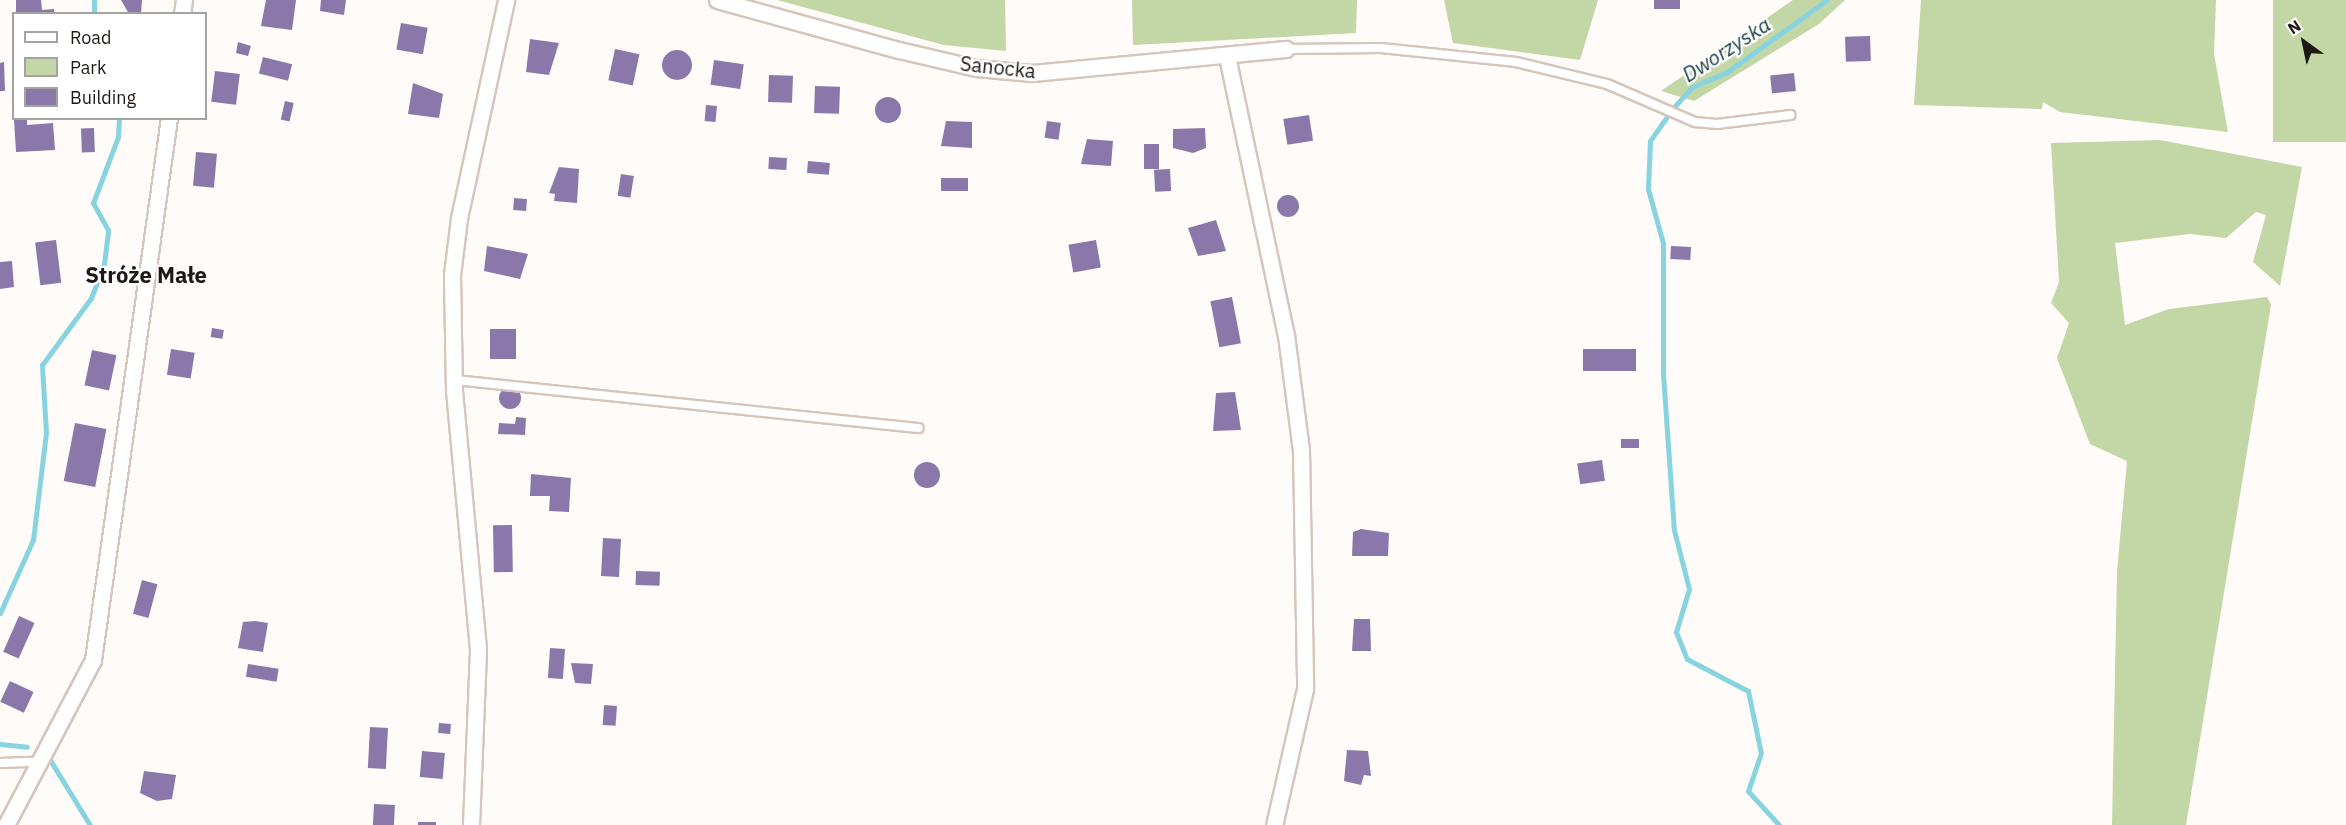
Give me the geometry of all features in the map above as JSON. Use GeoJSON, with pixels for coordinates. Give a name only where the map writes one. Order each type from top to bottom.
{"type":"FeatureCollection","features":[{"type":"Feature","properties":{"kind":"street"},"geometry":{"type":"LineString","coordinates":[[471,825],[478,649],[454,380],[452,275],[459,218],[506,0]]}},
{"type":"Feature","properties":{"kind":"street","name":"Sanocka"},"geometry":{"type":"LineString","coordinates":[[717,0],[976,68],[1032,73],[1286,49]]}},
{"type":"Feature","properties":{"kind":"street"},"geometry":{"type":"LineString","coordinates":[[1227,56],[1286,335],[1301,450],[1305,689],[1274,825]]}},
{"type":"Feature","properties":{"kind":"street"},"geometry":{"type":"LineString","coordinates":[[6,825],[35,762],[78,689],[97,638],[169,120]]}},
{"type":"Feature","properties":{"kind":"lane"},"geometry":{"type":"LineString","coordinates":[[1286,49],[1381,48],[1516,62],[1607,84],[1695,122],[1718,124],[1790,115]]}},
{"type":"Feature","properties":{"kind":"lane"},"geometry":{"type":"LineString","coordinates":[[454,380],[919,428]]}},
{"type":"Feature","properties":{"kind":"lane"},"geometry":{"type":"LineString","coordinates":[[0,763],[35,762]]}},
{"type":"Feature","properties":{"kind":"green space"},"geometry":{"type":"Polygon","coordinates":[[[777,0],[1005,0],[1006,51],[944,45],[777,0]]]}},
{"type":"Feature","properties":{"kind":"green space"},"geometry":{"type":"Polygon","coordinates":[[[1132,0],[1357,0],[1356,33],[1133,45],[1132,0]]]}},
{"type":"Feature","properties":{"kind":"green space"},"geometry":{"type":"Polygon","coordinates":[[[1444,0],[1598,0],[1580,60],[1453,43],[1444,0]]]}},
{"type":"Feature","properties":{"kind":"green space"},"geometry":{"type":"Polygon","coordinates":[[[1793,0],[1845,0],[1819,24],[1694,101],[1661,91],[1793,0]]]}},
{"type":"Feature","properties":{"kind":"green space"},"geometry":{"type":"Polygon","coordinates":[[[1921,0],[2216,0],[2214,54],[2228,132],[2060,112],[2043,102],[2042,109],[1914,105],[1921,0]]]}},
{"type":"Feature","properties":{"kind":"green space"},"geometry":{"type":"Polygon","coordinates":[[[2273,0],[2346,0],[2346,142],[2273,142],[2273,0]]]}},
{"type":"Feature","properties":{"kind":"green space"},"geometry":{"type":"Polygon","coordinates":[[[2160,140],[2302,167],[2280,286],[2253,262],[2266,215],[2256,212],[2226,238],[2190,234],[2115,243],[2125,325],[2169,309],[2267,297],[2271,305],[2186,825],[2112,825],[2117,572],[2127,461],[2090,444],[2057,358],[2069,323],[2051,303],[2059,282],[2051,143],[2160,140]]]}},
{"type":"Feature","properties":{"kind":"building"},"geometry":{"type":"Polygon","coordinates":[[[16,0],[41,0],[42,10],[54,9],[54,12],[16,12],[16,0]]]}},
{"type":"Feature","properties":{"kind":"building"},"geometry":{"type":"Polygon","coordinates":[[[121,0],[142,0],[141,12],[128,12],[121,0]]]}},
{"type":"Feature","properties":{"kind":"building"},"geometry":{"type":"Polygon","coordinates":[[[266,0],[296,0],[292,30],[261,26],[266,0]]]}},
{"type":"Feature","properties":{"kind":"building"},"geometry":{"type":"Polygon","coordinates":[[[321,0],[346,0],[344,15],[320,11],[321,0]]]}},
{"type":"Feature","properties":{"kind":"building"},"geometry":{"type":"Polygon","coordinates":[[[1654,0],[1680,0],[1680,9],[1654,9],[1654,0]]]}},
{"type":"Feature","properties":{"kind":"building"},"geometry":{"type":"Polygon","coordinates":[[[401,23],[428,28],[423,54],[396,50],[401,23]]]}},
{"type":"Feature","properties":{"kind":"building"},"geometry":{"type":"Polygon","coordinates":[[[1870,36],[1871,61],[1846,62],[1845,37],[1870,36]]]}},
{"type":"Feature","properties":{"kind":"building"},"geometry":{"type":"Polygon","coordinates":[[[530,39],[559,43],[549,75],[526,72],[530,39]]]}},
{"type":"Feature","properties":{"kind":"building"},"geometry":{"type":"Polygon","coordinates":[[[238,42],[251,46],[248,56],[236,53],[238,42]]]}},
{"type":"Feature","properties":{"kind":"building"},"geometry":{"type":"Polygon","coordinates":[[[615,49],[639,54],[633,85],[608,80],[615,49]]]}},
{"type":"Feature","properties":{"kind":"building"},"geometry":{"type":"Polygon","coordinates":[[[677,50],[688,54],[692,65],[688,76],[677,80],[666,76],[662,65],[666,54],[677,50]]]}},
{"type":"Feature","properties":{"kind":"building"},"geometry":{"type":"Polygon","coordinates":[[[263,57],[292,64],[288,81],[259,73],[263,57]]]}},
{"type":"Feature","properties":{"kind":"building"},"geometry":{"type":"Polygon","coordinates":[[[714,60],[744,64],[740,89],[711,85],[714,60]]]}},
{"type":"Feature","properties":{"kind":"building"},"geometry":{"type":"Polygon","coordinates":[[[4,62],[5,91],[0,91],[0,63],[4,62]]]}},
{"type":"Feature","properties":{"kind":"building"},"geometry":{"type":"Polygon","coordinates":[[[215,71],[240,74],[236,105],[211,102],[215,71]]]}},
{"type":"Feature","properties":{"kind":"building"},"geometry":{"type":"Polygon","coordinates":[[[1794,73],[1796,91],[1772,93],[1770,76],[1794,73]]]}},
{"type":"Feature","properties":{"kind":"building"},"geometry":{"type":"Polygon","coordinates":[[[769,75],[793,76],[792,103],[768,102],[769,75]]]}},
{"type":"Feature","properties":{"kind":"building"},"geometry":{"type":"Polygon","coordinates":[[[413,83],[443,94],[439,118],[408,114],[413,83]]]}},
{"type":"Feature","properties":{"kind":"building"},"geometry":{"type":"Polygon","coordinates":[[[815,86],[840,87],[839,114],[814,113],[815,86]]]}},
{"type":"Feature","properties":{"kind":"building"},"geometry":{"type":"Polygon","coordinates":[[[888,97],[897,101],[901,110],[897,119],[888,123],[879,119],[875,110],[879,101],[888,97]]]}},
{"type":"Feature","properties":{"kind":"building"},"geometry":{"type":"Polygon","coordinates":[[[285,101],[294,103],[289,122],[281,120],[285,101]]]}},
{"type":"Feature","properties":{"kind":"building"},"geometry":{"type":"Polygon","coordinates":[[[706,105],[717,106],[716,122],[705,121],[706,105]]]}},
{"type":"Feature","properties":{"kind":"building"},"geometry":{"type":"Polygon","coordinates":[[[1309,115],[1313,141],[1287,145],[1283,119],[1309,115]]]}},
{"type":"Feature","properties":{"kind":"building"},"geometry":{"type":"Polygon","coordinates":[[[14,120],[27,120],[27,125],[53,123],[55,150],[16,152],[14,120]]]}},
{"type":"Feature","properties":{"kind":"building"},"geometry":{"type":"Polygon","coordinates":[[[946,121],[972,122],[972,148],[941,146],[946,121]]]}},
{"type":"Feature","properties":{"kind":"building"},"geometry":{"type":"Polygon","coordinates":[[[1047,121],[1061,123],[1058,140],[1045,138],[1047,121]]]}},
{"type":"Feature","properties":{"kind":"building"},"geometry":{"type":"Polygon","coordinates":[[[81,128],[94,128],[95,152],[82,152],[81,128]]]}},
{"type":"Feature","properties":{"kind":"building"},"geometry":{"type":"Polygon","coordinates":[[[1205,128],[1206,148],[1193,153],[1173,148],[1173,129],[1205,128]]]}},
{"type":"Feature","properties":{"kind":"building"},"geometry":{"type":"Polygon","coordinates":[[[1087,139],[1113,141],[1111,166],[1081,164],[1087,139]]]}},
{"type":"Feature","properties":{"kind":"building"},"geometry":{"type":"Polygon","coordinates":[[[1144,144],[1159,144],[1159,169],[1144,169],[1144,144]]]}},
{"type":"Feature","properties":{"kind":"building"},"geometry":{"type":"Polygon","coordinates":[[[196,152],[217,154],[214,188],[193,186],[196,152]]]}},
{"type":"Feature","properties":{"kind":"building"},"geometry":{"type":"Polygon","coordinates":[[[769,157],[787,158],[786,170],[768,169],[769,157]]]}},
{"type":"Feature","properties":{"kind":"building"},"geometry":{"type":"Polygon","coordinates":[[[808,161],[830,163],[829,175],[807,173],[808,161]]]}},
{"type":"Feature","properties":{"kind":"building"},"geometry":{"type":"Polygon","coordinates":[[[559,167],[579,169],[577,203],[554,201],[555,194],[549,193],[559,167]]]}},
{"type":"Feature","properties":{"kind":"building"},"geometry":{"type":"Polygon","coordinates":[[[1170,169],[1171,191],[1155,192],[1154,170],[1170,169]]]}},
{"type":"Feature","properties":{"kind":"building"},"geometry":{"type":"Polygon","coordinates":[[[621,174],[634,176],[630,198],[618,196],[621,174]]]}},
{"type":"Feature","properties":{"kind":"building"},"geometry":{"type":"Polygon","coordinates":[[[941,178],[968,178],[968,191],[941,191],[941,178]]]}},
{"type":"Feature","properties":{"kind":"building"},"geometry":{"type":"Polygon","coordinates":[[[1288,195],[1296,198],[1299,206],[1296,214],[1288,217],[1280,214],[1277,206],[1280,198],[1288,195]]]}},
{"type":"Feature","properties":{"kind":"building"},"geometry":{"type":"Polygon","coordinates":[[[514,198],[527,199],[526,211],[513,210],[514,198]]]}},
{"type":"Feature","properties":{"kind":"building"},"geometry":{"type":"Polygon","coordinates":[[[1216,220],[1226,251],[1198,256],[1188,228],[1216,220]]]}},
{"type":"Feature","properties":{"kind":"building"},"geometry":{"type":"Polygon","coordinates":[[[56,240],[61,283],[40,285],[35,243],[56,240]]]}},
{"type":"Feature","properties":{"kind":"building"},"geometry":{"type":"Polygon","coordinates":[[[1096,240],[1101,268],[1073,272],[1068,245],[1096,240]]]}},
{"type":"Feature","properties":{"kind":"building"},"geometry":{"type":"Polygon","coordinates":[[[487,246],[528,254],[520,279],[484,271],[487,246]]]}},
{"type":"Feature","properties":{"kind":"building"},"geometry":{"type":"Polygon","coordinates":[[[1671,246],[1691,247],[1690,260],[1670,259],[1671,246]]]}},
{"type":"Feature","properties":{"kind":"building"},"geometry":{"type":"Polygon","coordinates":[[[12,261],[14,287],[0,289],[0,262],[12,261]]]}},
{"type":"Feature","properties":{"kind":"building"},"geometry":{"type":"Polygon","coordinates":[[[1232,297],[1241,343],[1219,347],[1210,301],[1232,297]]]}},
{"type":"Feature","properties":{"kind":"building"},"geometry":{"type":"Polygon","coordinates":[[[212,328],[224,330],[222,339],[211,337],[212,328]]]}},
{"type":"Feature","properties":{"kind":"building"},"geometry":{"type":"Polygon","coordinates":[[[490,329],[516,329],[516,359],[490,359],[490,329]]]}},
{"type":"Feature","properties":{"kind":"building"},"geometry":{"type":"Polygon","coordinates":[[[171,349],[195,353],[191,378],[167,375],[171,349]]]}},
{"type":"Feature","properties":{"kind":"building"},"geometry":{"type":"Polygon","coordinates":[[[1583,349],[1636,349],[1636,371],[1583,371],[1583,349]]]}},
{"type":"Feature","properties":{"kind":"building"},"geometry":{"type":"Polygon","coordinates":[[[92,350],[116,355],[109,390],[85,385],[92,350]]]}},
{"type":"Feature","properties":{"kind":"building"},"geometry":{"type":"Polygon","coordinates":[[[506,387],[514,387],[521,394],[521,402],[514,409],[506,409],[499,402],[499,394],[506,387]]]}},
{"type":"Feature","properties":{"kind":"building"},"geometry":{"type":"Polygon","coordinates":[[[1235,392],[1241,430],[1213,431],[1216,393],[1235,392]]]}},
{"type":"Feature","properties":{"kind":"building"},"geometry":{"type":"Polygon","coordinates":[[[516,417],[526,418],[525,435],[498,434],[499,423],[515,424],[516,417]]]}},
{"type":"Feature","properties":{"kind":"building"},"geometry":{"type":"Polygon","coordinates":[[[75,423],[106,429],[95,487],[64,481],[75,423]]]}},
{"type":"Feature","properties":{"kind":"building"},"geometry":{"type":"Polygon","coordinates":[[[1621,439],[1639,439],[1639,448],[1621,448],[1621,439]]]}},
{"type":"Feature","properties":{"kind":"building"},"geometry":{"type":"Polygon","coordinates":[[[1602,460],[1605,481],[1580,484],[1577,463],[1602,460]]]}},
{"type":"Feature","properties":{"kind":"building"},"geometry":{"type":"Polygon","coordinates":[[[927,462],[936,466],[940,475],[936,484],[927,488],[918,484],[914,475],[918,466],[927,462]]]}},
{"type":"Feature","properties":{"kind":"building"},"geometry":{"type":"Polygon","coordinates":[[[531,474],[571,478],[569,512],[549,511],[550,496],[530,496],[531,474]]]}},
{"type":"Feature","properties":{"kind":"building"},"geometry":{"type":"Polygon","coordinates":[[[493,525],[512,525],[513,572],[494,572],[493,525]]]}},
{"type":"Feature","properties":{"kind":"building"},"geometry":{"type":"Polygon","coordinates":[[[1361,529],[1389,533],[1388,556],[1352,556],[1353,532],[1361,529]]]}},
{"type":"Feature","properties":{"kind":"building"},"geometry":{"type":"Polygon","coordinates":[[[603,538],[621,539],[619,577],[601,576],[603,538]]]}},
{"type":"Feature","properties":{"kind":"building"},"geometry":{"type":"Polygon","coordinates":[[[636,571],[660,572],[659,586],[636,585],[636,571]]]}},
{"type":"Feature","properties":{"kind":"building"},"geometry":{"type":"Polygon","coordinates":[[[142,580],[157,584],[148,618],[133,614],[142,580]]]}},
{"type":"Feature","properties":{"kind":"building"},"geometry":{"type":"Polygon","coordinates":[[[19,616],[35,623],[19,659],[3,652],[19,616]]]}},
{"type":"Feature","properties":{"kind":"building"},"geometry":{"type":"Polygon","coordinates":[[[1354,619],[1370,619],[1371,651],[1352,651],[1354,619]]]}},
{"type":"Feature","properties":{"kind":"building"},"geometry":{"type":"Polygon","coordinates":[[[243,622],[268,623],[263,652],[238,648],[243,622]]]}},
{"type":"Feature","properties":{"kind":"building"},"geometry":{"type":"Polygon","coordinates":[[[550,648],[565,649],[563,679],[548,678],[550,648]]]}},
{"type":"Feature","properties":{"kind":"building"},"geometry":{"type":"Polygon","coordinates":[[[571,663],[593,664],[591,684],[575,683],[571,663]]]}},
{"type":"Feature","properties":{"kind":"building"},"geometry":{"type":"Polygon","coordinates":[[[248,664],[279,669],[277,682],[246,677],[248,664]]]}},
{"type":"Feature","properties":{"kind":"building"},"geometry":{"type":"Polygon","coordinates":[[[10,681],[34,692],[24,713],[0,702],[10,681]]]}},
{"type":"Feature","properties":{"kind":"building"},"geometry":{"type":"Polygon","coordinates":[[[604,705],[617,706],[616,726],[603,725],[604,705]]]}},
{"type":"Feature","properties":{"kind":"building"},"geometry":{"type":"Polygon","coordinates":[[[439,723],[451,724],[450,734],[438,733],[439,723]]]}},
{"type":"Feature","properties":{"kind":"building"},"geometry":{"type":"Polygon","coordinates":[[[370,727],[388,728],[386,769],[368,768],[370,727]]]}},
{"type":"Feature","properties":{"kind":"building"},"geometry":{"type":"Polygon","coordinates":[[[1347,750],[1368,751],[1371,776],[1364,775],[1361,785],[1344,781],[1347,750]]]}},
{"type":"Feature","properties":{"kind":"building"},"geometry":{"type":"Polygon","coordinates":[[[422,751],[445,753],[443,779],[420,777],[422,751]]]}},
{"type":"Feature","properties":{"kind":"building"},"geometry":{"type":"Polygon","coordinates":[[[144,771],[176,775],[172,799],[157,801],[140,793],[144,771]]]}},
{"type":"Feature","properties":{"kind":"building"},"geometry":{"type":"Polygon","coordinates":[[[374,804],[395,805],[394,825],[373,825],[374,804]]]}},
{"type":"Feature","properties":{"kind":"building"},"geometry":{"type":"Polygon","coordinates":[[[418,822],[436,822],[436,825],[418,825],[418,822]]]}},
{"type":"Feature","properties":{"kind":"waterway"},"geometry":{"type":"LineString","coordinates":[[94,0],[94,12]]}},
{"type":"Feature","properties":{"kind":"waterway","name":"Dworzyska"},"geometry":{"type":"LineString","coordinates":[[1674,107],[1692,87],[1727,72],[1827,0]]}},
{"type":"Feature","properties":{"kind":"waterway"},"geometry":{"type":"LineString","coordinates":[[1666,118],[1650,141],[1648,189],[1663,243],[1663,374],[1674,530],[1689,589],[1676,632],[1687,659],[1748,691],[1761,753],[1748,791],[1779,825]]}},
{"type":"Feature","properties":{"kind":"waterway"},"geometry":{"type":"LineString","coordinates":[[0,613],[33,540],[46,433],[42,365],[91,298],[104,264],[108,230],[93,203],[118,137],[119,120]]}},
{"type":"Feature","properties":{"kind":"waterway"},"geometry":{"type":"LineString","coordinates":[[0,744],[27,747]]}},
{"type":"Feature","properties":{"kind":"waterway"},"geometry":{"type":"LineString","coordinates":[[50,760],[90,825]]}},
{"type":"Feature","properties":{"kind":"district","name":"Stróże Małe"},"geometry":{"type":"Point","coordinates":[146,275]}}]}
